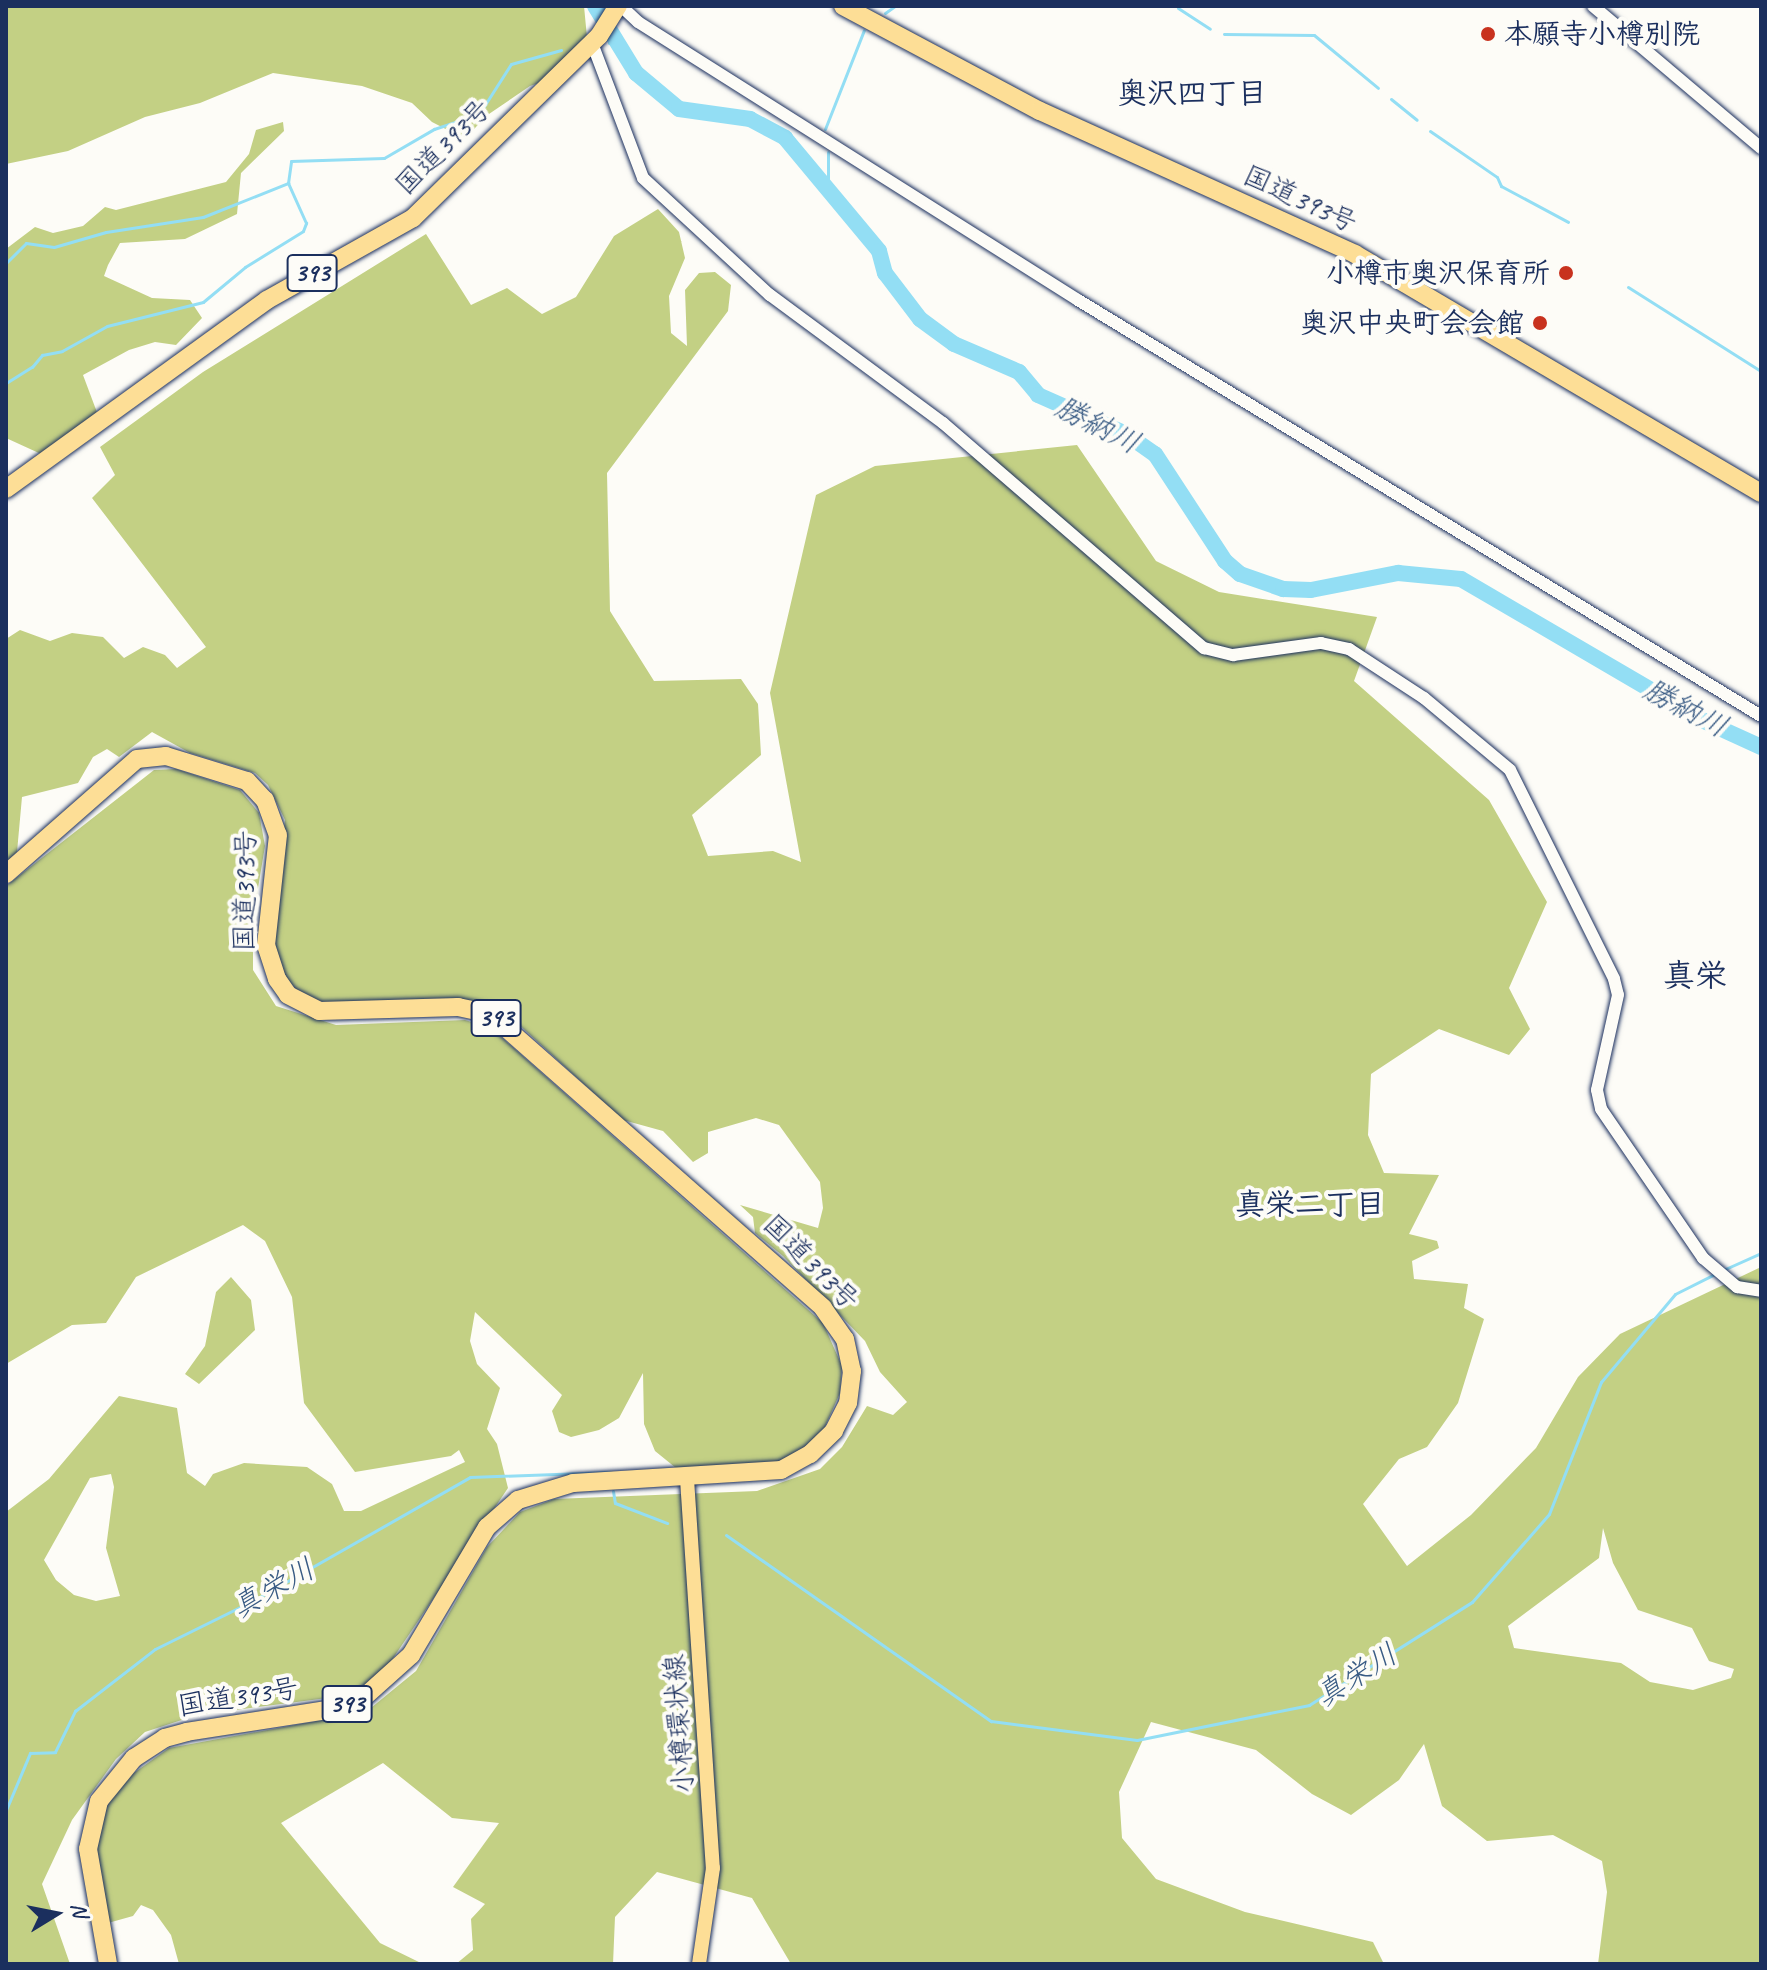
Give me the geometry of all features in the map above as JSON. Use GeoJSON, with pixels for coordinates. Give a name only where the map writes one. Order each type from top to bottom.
{"type":"FeatureCollection","features":[{"type":"Feature","properties":{"kind":"highway","name":"国道393号"},"geometry":{"type":"LineString","coordinates":[[843,6],[1040,111],[1355,254],[1761,493]]}},
{"type":"Feature","properties":{"kind":"highway","name":"国道393号"},"geometry":{"type":"LineString","coordinates":[[6,489],[267,300],[413,218],[595,40],[618,7]]}},
{"type":"Feature","properties":{"kind":"highway","name":"国道393号"},"geometry":{"type":"LineString","coordinates":[[6,874],[125,768],[151,755],[232,774],[257,789],[278,835],[266,945],[277,979],[288,995],[319,1011],[458,1007],[490,1014],[749,1238],[837,1323],[850,1355],[851,1388],[842,1417],[823,1443],[781,1470],[687,1479],[573,1483],[536,1491],[487,1527],[419,1643],[379,1688],[327,1710],[176,1735],[134,1758],[99,1801],[88,1849],[108,1964]]}},
{"type":"Feature","properties":{"kind":"main road","name":"小樽環状線"},"geometry":{"type":"LineString","coordinates":[[687,1479],[713,1868],[699,1964]]}},
{"type":"Feature","properties":{"kind":"street"},"geometry":{"type":"LineString","coordinates":[[1593,6],[1761,148]]}},
{"type":"Feature","properties":{"kind":"street"},"geometry":{"type":"LineString","coordinates":[[618,7],[1078,300],[1761,716]]}},
{"type":"Feature","properties":{"kind":"street"},"geometry":{"type":"LineString","coordinates":[[595,40],[643,178],[770,295],[943,423],[1204,648],[1233,655],[1321,643],[1349,649],[1424,698],[1510,770],[1614,979],[1618,995],[1597,1090],[1601,1109],[1703,1258],[1737,1287],[1761,1291]]}},
{"type":"Feature","properties":{"kind":"green space"},"geometry":{"type":"Polygon","coordinates":[[[6,6],[584,6],[588,48],[576,70],[530,86],[486,116],[465,139],[432,122],[412,103],[362,86],[273,73],[200,103],[145,117],[68,151],[6,164],[6,6]]]}},
{"type":"Feature","properties":{"kind":"green space"},"geometry":{"type":"Polygon","coordinates":[[[283,122],[284,131],[241,173],[237,214],[185,239],[120,243],[108,265],[104,276],[152,298],[190,300],[202,318],[176,345],[155,342],[129,350],[83,375],[98,415],[41,454],[6,438],[6,249],[35,227],[53,233],[83,226],[105,207],[116,210],[226,182],[249,154],[256,130],[283,122]]]}},
{"type":"Feature","properties":{"kind":"green space"},"geometry":{"type":"Polygon","coordinates":[[[658,209],[679,232],[685,258],[669,296],[671,333],[687,346],[685,290],[699,273],[715,272],[731,285],[728,311],[607,473],[610,611],[654,681],[741,679],[758,704],[761,755],[692,815],[708,856],[773,851],[801,862],[770,693],[816,495],[875,466],[1077,445],[1156,561],[1219,592],[1377,617],[1354,681],[1489,800],[1547,902],[1509,988],[1530,1029],[1509,1055],[1439,1029],[1371,1074],[1368,1135],[1384,1173],[1439,1175],[1409,1234],[1437,1241],[1439,1248],[1412,1261],[1414,1279],[1468,1284],[1464,1308],[1484,1319],[1458,1403],[1427,1447],[1399,1459],[1363,1504],[1407,1566],[1471,1515],[1536,1448],[1578,1377],[1620,1334],[1761,1267],[1761,1964],[1598,1964],[1607,1892],[1602,1861],[1553,1835],[1487,1841],[1442,1806],[1424,1744],[1399,1780],[1351,1815],[1312,1794],[1256,1750],[1151,1722],[1119,1792],[1122,1838],[1156,1879],[1245,1912],[1373,1942],[1384,1964],[791,1964],[752,1898],[657,1872],[615,1917],[613,1964],[456,1964],[473,1950],[471,1919],[485,1904],[453,1887],[499,1823],[452,1818],[383,1763],[281,1823],[380,1943],[423,1964],[179,1964],[171,1935],[153,1910],[141,1905],[133,1916],[108,1923],[96,1856],[105,1805],[131,1775],[169,1748],[366,1712],[416,1671],[487,1547],[520,1512],[554,1499],[757,1491],[820,1469],[842,1447],[867,1406],[893,1415],[907,1402],[880,1372],[865,1341],[783,1256],[755,1233],[753,1217],[740,1205],[818,1228],[823,1208],[820,1182],[779,1125],[756,1118],[708,1132],[708,1153],[693,1162],[663,1131],[623,1120],[503,1010],[487,1005],[320,1003],[298,991],[283,975],[271,935],[285,820],[268,785],[255,773],[190,753],[152,732],[119,757],[107,749],[93,757],[78,783],[22,797],[17,852],[6,862],[6,639],[20,630],[50,641],[72,633],[103,637],[124,658],[143,647],[165,655],[177,668],[206,647],[92,498],[115,475],[100,447],[203,372],[426,234],[471,305],[507,288],[542,314],[576,297],[614,236],[658,209]],[[1603,1528],[1599,1558],[1508,1626],[1514,1648],[1621,1663],[1650,1682],[1693,1690],[1731,1678],[1734,1669],[1709,1661],[1692,1628],[1638,1610],[1613,1563],[1603,1528]]]}},
{"type":"Feature","properties":{"kind":"green space"},"geometry":{"type":"Polygon","coordinates":[[[176,769],[240,790],[259,813],[265,846],[253,918],[253,970],[276,1006],[336,1025],[465,1020],[491,1028],[823,1323],[842,1366],[840,1393],[824,1429],[799,1455],[770,1466],[676,1468],[655,1451],[644,1424],[643,1373],[619,1418],[599,1430],[571,1437],[559,1432],[552,1411],[562,1395],[475,1312],[470,1341],[477,1364],[500,1388],[487,1429],[497,1444],[508,1488],[379,1679],[343,1696],[197,1715],[145,1732],[116,1759],[72,1820],[42,1884],[70,1964],[6,1964],[6,1512],[49,1479],[119,1396],[177,1408],[187,1473],[205,1486],[213,1474],[244,1463],[307,1467],[332,1484],[344,1511],[361,1511],[465,1462],[459,1450],[451,1456],[355,1472],[304,1403],[292,1297],[265,1241],[243,1225],[136,1277],[106,1323],[72,1325],[6,1364],[6,886],[154,770],[176,769]],[[111,1474],[90,1478],[44,1560],[56,1580],[74,1595],[96,1601],[120,1596],[106,1548],[114,1487],[111,1474]]]}},
{"type":"Feature","properties":{"kind":"green space"},"geometry":{"type":"Polygon","coordinates":[[[231,1277],[251,1300],[255,1330],[199,1384],[185,1374],[205,1346],[216,1292],[231,1277]]]}},
{"type":"Feature","properties":{"kind":"waterway","name":"勝納川"},"geometry":{"type":"LineString","coordinates":[[595,6],[636,73],[679,109],[750,119],[785,138],[879,251],[885,273],[920,319],[954,344],[1019,372],[1038,395],[1126,434],[1155,454],[1225,561],[1240,574],[1283,589],[1311,590],[1398,573],[1461,579],[1704,721],[1761,747]]}},
{"type":"Feature","properties":{"kind":"waterway"},"geometry":{"type":"LineString","coordinates":[[885,13],[895,6]]}},
{"type":"Feature","properties":{"kind":"waterway"},"geometry":{"type":"LineString","coordinates":[[1178,8],[1210,29]]}},
{"type":"Feature","properties":{"kind":"waterway"},"geometry":{"type":"LineString","coordinates":[[825,129],[864,30]]}},
{"type":"Feature","properties":{"kind":"waterway"},"geometry":{"type":"LineString","coordinates":[[1224,34],[1314,35],[1378,88]]}},
{"type":"Feature","properties":{"kind":"waterway"},"geometry":{"type":"LineString","coordinates":[[609,43],[615,37]]}},
{"type":"Feature","properties":{"kind":"waterway"},"geometry":{"type":"LineString","coordinates":[[6,383],[32,367],[42,355],[62,351],[107,326],[203,302],[245,267],[303,231],[306,223],[288,183],[291,161],[384,158],[434,129],[479,114],[511,64],[561,50]]}},
{"type":"Feature","properties":{"kind":"waterway"},"geometry":{"type":"LineString","coordinates":[[1391,99],[1417,120]]}},
{"type":"Feature","properties":{"kind":"waterway"},"geometry":{"type":"LineString","coordinates":[[1430,131],[1497,177],[1501,186],[1568,222]]}},
{"type":"Feature","properties":{"kind":"waterway"},"geometry":{"type":"LineString","coordinates":[[828,152],[828,192]]}},
{"type":"Feature","properties":{"kind":"waterway"},"geometry":{"type":"LineString","coordinates":[[6,263],[26,243],[54,247],[106,232],[203,217],[288,183]]}},
{"type":"Feature","properties":{"kind":"waterway"},"geometry":{"type":"LineString","coordinates":[[1628,287],[1761,371]]}},
{"type":"Feature","properties":{"kind":"waterway","name":"真栄川"},"geometry":{"type":"LineString","coordinates":[[1723,1270],[1761,1253]]}},
{"type":"Feature","properties":{"kind":"waterway","name":"真栄川"},"geometry":{"type":"LineString","coordinates":[[726,1535],[991,1721],[1137,1740],[1309,1705],[1472,1602],[1549,1514],[1601,1382],[1675,1294],[1717,1273]]}},
{"type":"Feature","properties":{"kind":"waterway","name":"真栄川"},"geometry":{"type":"LineString","coordinates":[[6,1810],[30,1753],[55,1752],[75,1711],[155,1649],[258,1598],[470,1477],[611,1472]]}},
{"type":"Feature","properties":{"kind":"waterway","name":"真栄川"},"geometry":{"type":"LineString","coordinates":[[613,1491],[615,1503],[667,1523]]}},
{"type":"Feature","properties":{"kind":"place","name":"本願寺小樽別院"},"geometry":{"type":"Point","coordinates":[1488,34]}},
{"type":"Feature","properties":{"kind":"place","name":"小樽市奥沢保育所"},"geometry":{"type":"Point","coordinates":[1566,273]}},
{"type":"Feature","properties":{"kind":"place","name":"奥沢中央町会会館"},"geometry":{"type":"Point","coordinates":[1540,323]}},
{"type":"Feature","properties":{"kind":"district","name":"奥沢四丁目"},"geometry":{"type":"Point","coordinates":[1192,93]}},
{"type":"Feature","properties":{"kind":"district","name":"真栄"},"geometry":{"type":"Point","coordinates":[1695,976]}},
{"type":"Feature","properties":{"kind":"district","name":"真栄二丁目"},"geometry":{"type":"Point","coordinates":[1310,1204]}}]}
